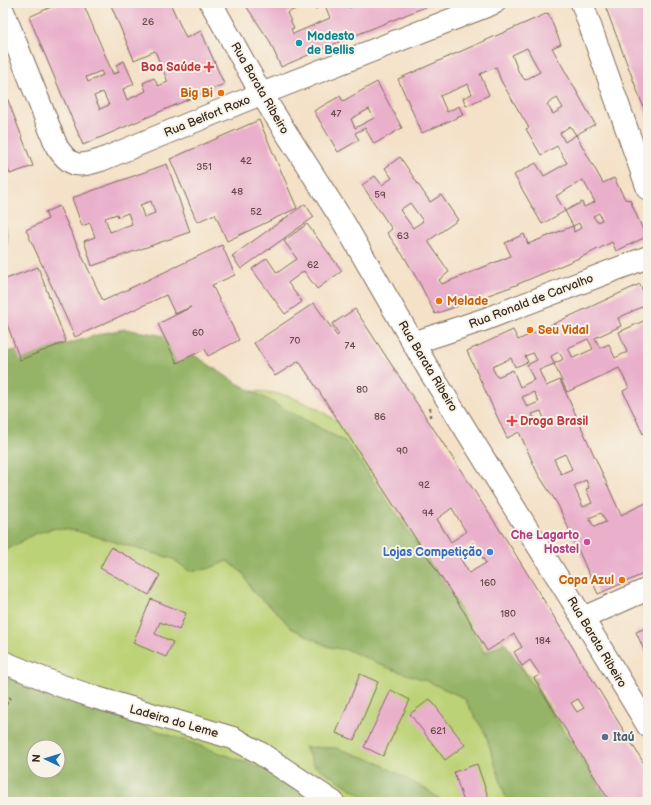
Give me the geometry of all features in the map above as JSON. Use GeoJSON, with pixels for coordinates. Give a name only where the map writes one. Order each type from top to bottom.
{"type":"FeatureCollection","features":[{"type":"Feature","properties":{"kind":"street","name":"Rua Barata Ribeiro"},"geometry":{"type":"LineString","coordinates":[[211,3],[262,95],[344,223],[413,343],[648,726]]}},
{"type":"Feature","properties":{"kind":"street","name":"Rua Belfort Roxo"},"geometry":{"type":"LineString","coordinates":[[3,11],[57,147],[65,160],[75,164],[86,164],[101,160],[494,3]]}},
{"type":"Feature","properties":{"kind":"street"},"geometry":{"type":"LineString","coordinates":[[582,3],[648,188]]}},
{"type":"Feature","properties":{"kind":"street","name":"Rua Ronald de Carvalho"},"geometry":{"type":"LineString","coordinates":[[413,343],[483,320],[648,257]]}},
{"type":"Feature","properties":{"kind":"street"},"geometry":{"type":"LineString","coordinates":[[583,618],[648,589]]}},
{"type":"Feature","properties":{"kind":"street","name":"Ladeira do Leme"},"geometry":{"type":"LineString","coordinates":[[3,662],[58,685],[97,698],[233,738],[260,753],[333,802]]}},
{"type":"Feature","properties":{"kind":"path"},"geometry":{"type":"LineString","coordinates":[[3,710],[11,695]]}},
{"type":"Feature","properties":{"kind":"green space"},"geometry":{"type":"Polygon","coordinates":[[[3,214],[7,238],[3,262],[3,214]]]}},
{"type":"Feature","properties":{"kind":"green space"},"geometry":{"type":"Polygon","coordinates":[[[125,329],[165,336],[235,382],[346,442],[447,587],[484,653],[505,643],[610,802],[507,802],[486,735],[464,698],[427,681],[386,667],[348,650],[329,647],[291,628],[276,611],[253,592],[243,573],[227,561],[208,569],[189,571],[173,559],[77,531],[56,528],[36,533],[3,552],[3,352],[64,345],[104,333],[125,329]]]}},
{"type":"Feature","properties":{"kind":"green space"},"geometry":{"type":"Polygon","coordinates":[[[3,377],[267,392],[289,396],[318,409],[343,425],[361,451],[378,481],[388,487],[417,539],[422,554],[443,587],[453,581],[502,639],[511,655],[517,660],[527,674],[534,678],[539,691],[557,718],[569,731],[594,770],[557,802],[3,802],[3,377]]]}},
{"type":"Feature","properties":{"kind":"green space"},"geometry":{"type":"Polygon","coordinates":[[[3,676],[279,774],[323,802],[3,802],[3,676]]]}},
{"type":"Feature","properties":{"kind":"green space"},"geometry":{"type":"Polygon","coordinates":[[[305,747],[336,748],[375,761],[427,790],[444,802],[372,802],[314,765],[305,747]]]}},
{"type":"Feature","properties":{"kind":"building"},"geometry":{"type":"Polygon","coordinates":[[[60,3],[83,3],[113,74],[119,72],[116,65],[124,61],[134,84],[123,89],[127,100],[146,91],[143,83],[154,78],[158,86],[168,82],[155,51],[134,60],[110,3],[170,3],[186,38],[201,31],[224,84],[83,145],[29,17],[60,3]],[[101,71],[86,77],[88,82],[103,75],[101,71]],[[103,92],[94,96],[100,109],[109,105],[103,92]]]}},
{"type":"Feature","properties":{"kind":"building"},"geometry":{"type":"Polygon","coordinates":[[[244,3],[308,3],[287,13],[294,28],[291,29],[293,34],[330,18],[325,5],[315,9],[313,3],[347,3],[349,8],[360,3],[435,3],[281,67],[269,40],[244,3]]]}},
{"type":"Feature","properties":{"kind":"building"},"geometry":{"type":"Polygon","coordinates":[[[604,3],[648,3],[648,48],[645,50],[648,59],[648,119],[604,3]]]}},
{"type":"Feature","properties":{"kind":"building"},"geometry":{"type":"Polygon","coordinates":[[[548,13],[561,44],[552,48],[595,124],[576,135],[603,183],[614,178],[625,199],[630,200],[646,237],[616,251],[612,242],[586,255],[511,287],[435,314],[405,258],[387,233],[392,229],[362,185],[375,176],[382,185],[392,178],[385,168],[400,157],[430,202],[441,195],[458,220],[428,241],[449,272],[439,280],[442,284],[511,256],[505,243],[524,234],[528,244],[573,226],[565,211],[542,224],[514,175],[536,163],[544,176],[567,163],[557,146],[541,155],[526,129],[529,128],[501,81],[496,67],[480,74],[489,95],[466,106],[463,98],[472,94],[468,84],[440,96],[447,112],[459,106],[463,115],[422,133],[398,79],[548,13]],[[527,48],[512,55],[519,73],[525,80],[540,72],[527,48]],[[557,98],[547,104],[553,114],[563,108],[557,98]],[[570,126],[560,133],[565,142],[576,135],[570,126]],[[583,180],[556,196],[565,211],[582,202],[584,207],[595,202],[583,180]],[[410,203],[400,210],[413,228],[423,221],[410,203]],[[599,213],[593,216],[597,222],[602,220],[599,213]],[[579,223],[573,226],[574,232],[581,228],[579,223]]]}},
{"type":"Feature","properties":{"kind":"building"},"geometry":{"type":"Polygon","coordinates":[[[377,82],[402,128],[374,144],[365,128],[355,133],[359,140],[338,152],[314,111],[340,96],[343,101],[377,82]],[[369,109],[351,119],[355,128],[374,118],[369,109]]]}},
{"type":"Feature","properties":{"kind":"building"},"geometry":{"type":"Polygon","coordinates":[[[3,87],[33,166],[10,174],[3,156],[3,87]]]}},
{"type":"Feature","properties":{"kind":"building"},"geometry":{"type":"Polygon","coordinates":[[[259,120],[297,208],[227,241],[215,214],[197,222],[170,159],[259,120]]]}},
{"type":"Feature","properties":{"kind":"building"},"geometry":{"type":"Polygon","coordinates":[[[167,164],[190,232],[92,266],[84,241],[95,237],[90,223],[82,226],[72,198],[167,164]],[[151,201],[140,205],[144,217],[155,213],[151,201]],[[128,213],[118,217],[117,214],[105,218],[110,232],[132,224],[128,213]]]}},
{"type":"Feature","properties":{"kind":"building"},"geometry":{"type":"Polygon","coordinates":[[[305,204],[314,217],[241,269],[232,256],[305,204]]]}},
{"type":"Feature","properties":{"kind":"building"},"geometry":{"type":"Polygon","coordinates":[[[59,206],[103,301],[222,245],[235,275],[212,285],[239,340],[208,356],[205,349],[177,363],[158,324],[191,307],[175,314],[166,295],[75,337],[26,230],[48,219],[45,212],[59,206]]]}},
{"type":"Feature","properties":{"kind":"building"},"geometry":{"type":"Polygon","coordinates":[[[307,224],[342,271],[317,289],[304,271],[288,283],[302,302],[285,314],[252,269],[267,258],[277,273],[297,259],[284,241],[307,224]]]}},
{"type":"Feature","properties":{"kind":"building"},"geometry":{"type":"Polygon","coordinates":[[[38,267],[66,342],[20,360],[3,313],[3,280],[38,267]]]}},
{"type":"Feature","properties":{"kind":"building"},"geometry":{"type":"Polygon","coordinates":[[[640,284],[643,292],[648,290],[648,304],[618,318],[621,326],[595,338],[600,348],[609,344],[615,358],[627,352],[619,332],[648,319],[648,342],[643,345],[646,352],[648,352],[648,432],[643,434],[623,391],[629,388],[619,368],[567,392],[554,364],[539,370],[546,386],[560,380],[621,515],[648,502],[648,572],[598,594],[558,505],[538,474],[519,432],[507,438],[467,351],[513,330],[518,340],[640,284]],[[588,339],[568,348],[573,358],[593,349],[588,339]],[[559,352],[551,356],[554,364],[563,359],[559,352]],[[533,353],[525,356],[528,362],[515,367],[511,358],[492,367],[497,377],[513,370],[520,387],[534,380],[527,365],[537,360],[533,353]],[[534,392],[522,397],[527,407],[539,402],[534,392]],[[541,411],[532,414],[537,425],[545,421],[541,411]],[[565,454],[554,459],[561,474],[572,469],[565,454]],[[586,480],[574,486],[583,507],[592,503],[586,489],[589,488],[586,480]],[[601,513],[589,518],[594,527],[606,522],[601,513]]]}},
{"type":"Feature","properties":{"kind":"building"},"geometry":{"type":"Polygon","coordinates":[[[314,303],[337,336],[339,334],[332,324],[355,309],[511,547],[648,770],[648,802],[610,802],[534,678],[540,675],[530,660],[522,666],[514,652],[522,647],[514,634],[487,651],[466,615],[299,361],[275,376],[254,343],[314,303]],[[452,508],[437,519],[451,542],[466,532],[452,508]],[[473,543],[457,553],[469,573],[486,563],[473,543]],[[578,699],[571,703],[577,712],[584,708],[578,699]]]}},
{"type":"Feature","properties":{"kind":"building"},"geometry":{"type":"Polygon","coordinates":[[[111,547],[160,575],[149,595],[100,568],[111,547]]]}},
{"type":"Feature","properties":{"kind":"building"},"geometry":{"type":"Polygon","coordinates":[[[151,599],[186,613],[179,630],[160,622],[155,634],[173,642],[166,657],[133,643],[151,599]]]}},
{"type":"Feature","properties":{"kind":"building"},"geometry":{"type":"Polygon","coordinates":[[[648,627],[648,659],[636,632],[648,627]]]}},
{"type":"Feature","properties":{"kind":"building"},"geometry":{"type":"Polygon","coordinates":[[[360,674],[378,682],[354,740],[336,733],[360,674]]]}},
{"type":"Feature","properties":{"kind":"building"},"geometry":{"type":"Polygon","coordinates":[[[391,690],[410,700],[383,756],[364,747],[391,690]]]}},
{"type":"Feature","properties":{"kind":"building"},"geometry":{"type":"Polygon","coordinates":[[[430,699],[465,745],[445,760],[410,714],[430,699]]]}},
{"type":"Feature","properties":{"kind":"building"},"geometry":{"type":"Polygon","coordinates":[[[477,764],[490,802],[464,802],[454,772],[477,764]]]}},
{"type":"Feature","properties":{"kind":"place","name":"Modesto de Bellis"},"geometry":{"type":"Point","coordinates":[299,43]}},
{"type":"Feature","properties":{"kind":"place","name":"Boa Saúde"},"geometry":{"type":"Point","coordinates":[209,67]}},
{"type":"Feature","properties":{"kind":"place","name":"Big Bi"},"geometry":{"type":"Point","coordinates":[221,93]}},
{"type":"Feature","properties":{"kind":"place","name":"Melade"},"geometry":{"type":"Point","coordinates":[439,301]}},
{"type":"Feature","properties":{"kind":"place","name":"Seu Vidal"},"geometry":{"type":"Point","coordinates":[530,330]}},
{"type":"Feature","properties":{"kind":"place","name":"Droga Brasil"},"geometry":{"type":"Point","coordinates":[512,421]}},
{"type":"Feature","properties":{"kind":"place","name":"Che Lagarto Hostel"},"geometry":{"type":"Point","coordinates":[587,542]}},
{"type":"Feature","properties":{"kind":"place","name":"Lojas Competição"},"geometry":{"type":"Point","coordinates":[490,552]}},
{"type":"Feature","properties":{"kind":"place","name":"Copa Azul"},"geometry":{"type":"Point","coordinates":[622,580]}},
{"type":"Feature","properties":{"kind":"place","name":"Itaú"},"geometry":{"type":"Point","coordinates":[605,737]}}]}
